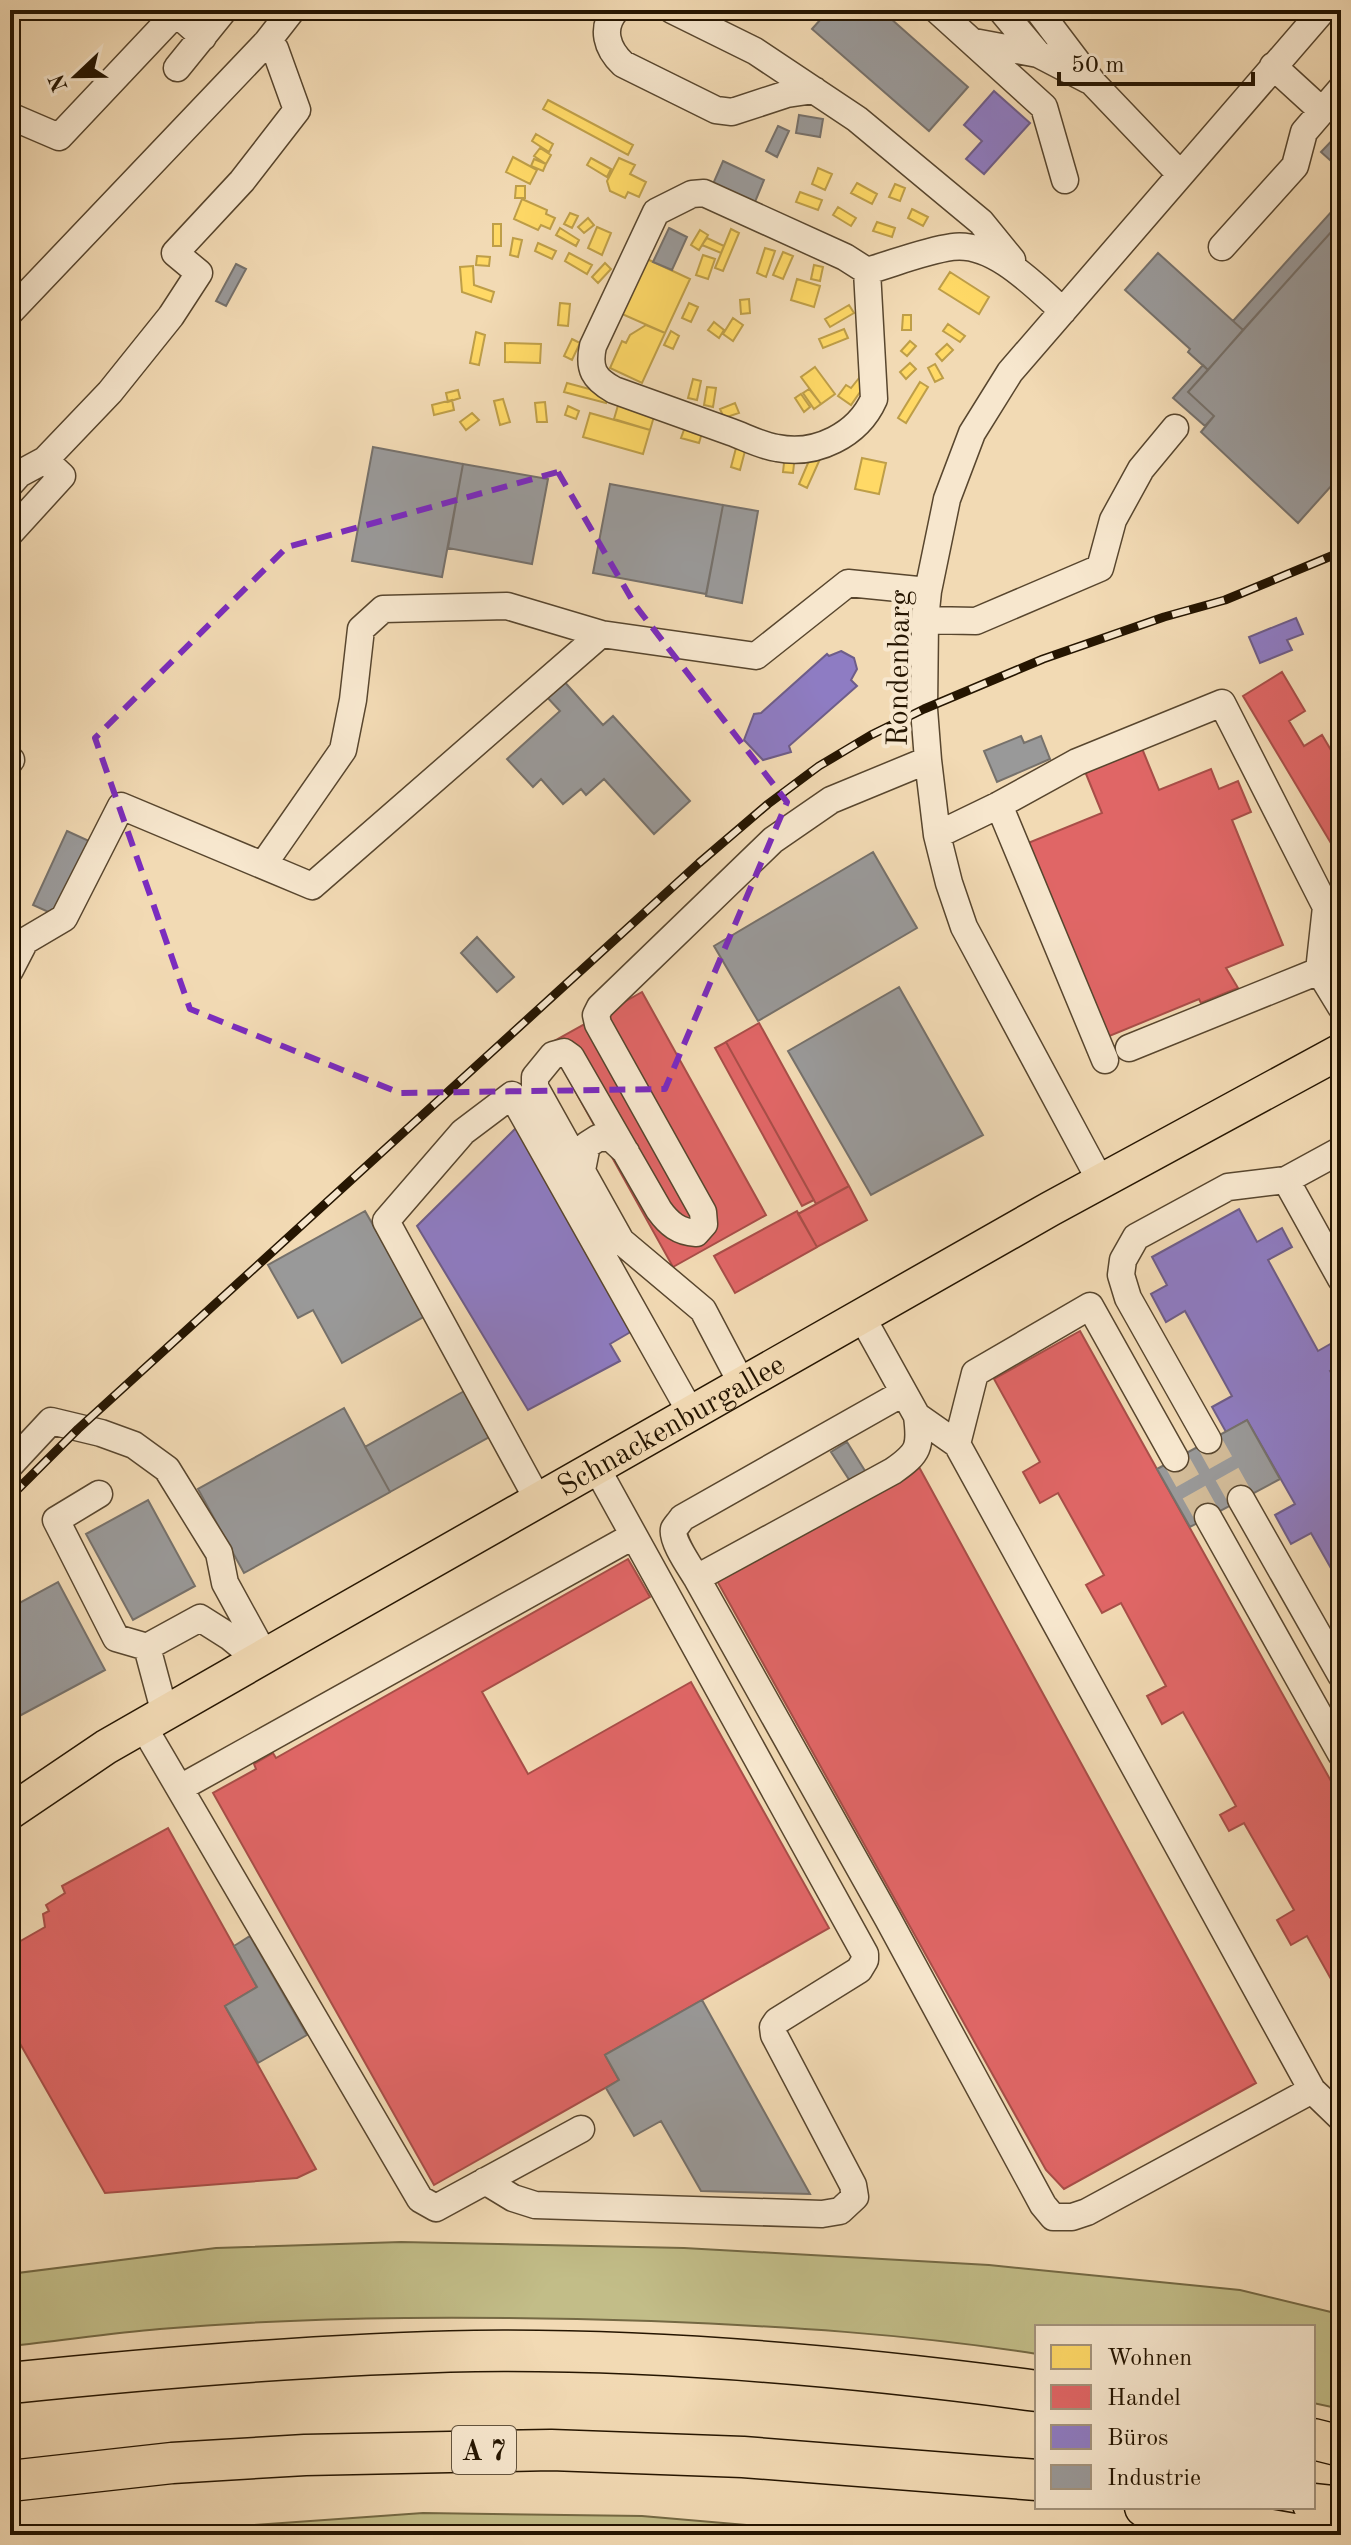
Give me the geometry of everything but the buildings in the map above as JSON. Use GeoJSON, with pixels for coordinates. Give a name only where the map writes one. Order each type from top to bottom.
{"type":"FeatureCollection","features":[{"type":"Feature","properties":{"kind":"highway"},"geometry":{"type":"LineString","coordinates":[[10,2383],[257,2360],[476,2351],[674,2355],[850,2367],[1035,2391]]}},
{"type":"Feature","properties":{"kind":"highway"},"geometry":{"type":"LineString","coordinates":[[1315,2440],[1341,2446]]}},
{"type":"Feature","properties":{"kind":"highway","name":"A 7"},"geometry":{"type":"LineString","coordinates":[[10,2481],[172,2463],[305,2455],[519,2450],[743,2457],[1035,2480]]}},
{"type":"Feature","properties":{"kind":"highway"},"geometry":{"type":"LineString","coordinates":[[958,2474],[1035,2488]]}},
{"type":"Feature","properties":{"kind":"highway"},"geometry":{"type":"LineString","coordinates":[[1315,2504],[1341,2507]]}},
{"type":"Feature","properties":{"kind":"highway"},"geometry":{"type":"LineString","coordinates":[[1156,2509],[1299,2535]]}},
{"type":"Feature","properties":{"kind":"main road","name":"Schnackenburgallee"},"geometry":{"type":"LineString","coordinates":[[10,1812],[61,1776],[154,1720],[538,1500],[1101,1182],[1341,1051]]}},
{"type":"Feature","properties":{"kind":"street"},"geometry":{"type":"LineString","coordinates":[[177,68],[224,10]]}},
{"type":"Feature","properties":{"kind":"street"},"geometry":{"type":"LineString","coordinates":[[10,312],[267,42],[292,10]]}},
{"type":"Feature","properties":{"kind":"street"},"geometry":{"type":"LineString","coordinates":[[616,10],[606,27],[612,54],[623,64],[716,110],[732,112],[787,94],[814,90]]}},
{"type":"Feature","properties":{"kind":"street"},"geometry":{"type":"LineString","coordinates":[[672,10],[755,51],[857,119],[981,222],[1025,276],[1063,311]]}},
{"type":"Feature","properties":{"kind":"street"},"geometry":{"type":"LineString","coordinates":[[937,10],[1044,107],[1065,180]]}},
{"type":"Feature","properties":{"kind":"street"},"geometry":{"type":"LineString","coordinates":[[1001,10],[1038,54]]}},
{"type":"Feature","properties":{"kind":"street"},"geometry":{"type":"LineString","coordinates":[[1038,10],[1094,84],[1180,174]]}},
{"type":"Feature","properties":{"kind":"street","name":"Rondenbarg"},"geometry":{"type":"LineString","coordinates":[[1101,1182],[964,927],[949,883],[937,835],[924,709],[928,591],[947,499],[972,433],[1010,372],[1323,10]]}},
{"type":"Feature","properties":{"kind":"street"},"geometry":{"type":"LineString","coordinates":[[10,116],[59,137],[176,13],[203,37]]}},
{"type":"Feature","properties":{"kind":"street"},"geometry":{"type":"LineString","coordinates":[[10,484],[19,474],[45,460],[110,392],[171,316],[199,273],[175,253],[242,181],[297,110],[275,49],[267,42]]}},
{"type":"Feature","properties":{"kind":"street"},"geometry":{"type":"LineString","coordinates":[[972,42],[1038,54],[1094,84]]}},
{"type":"Feature","properties":{"kind":"street"},"geometry":{"type":"LineString","coordinates":[[1273,66],[1321,110]]}},
{"type":"Feature","properties":{"kind":"street"},"geometry":{"type":"LineString","coordinates":[[1222,247],[1295,166],[1304,132],[1341,89]]}},
{"type":"Feature","properties":{"kind":"street"},"geometry":{"type":"LineString","coordinates":[[867,271],[874,399],[868,413],[856,427],[818,446],[777,448],[614,390],[593,374],[590,360],[593,346],[656,212],[692,194],[704,193],[845,257],[867,271],[954,246],[980,249],[1025,276]]}},
{"type":"Feature","properties":{"kind":"street"},"geometry":{"type":"LineString","coordinates":[[925,620],[976,621],[1100,568],[1113,520],[1141,469],[1175,428]]}},
{"type":"Feature","properties":{"kind":"street"},"geometry":{"type":"LineString","coordinates":[[10,533],[62,476],[45,460]]}},
{"type":"Feature","properties":{"kind":"street"},"geometry":{"type":"LineString","coordinates":[[263,865],[343,750],[353,700],[361,629],[383,609],[507,606],[601,634],[756,656],[848,583],[928,591]]}},
{"type":"Feature","properties":{"kind":"street"},"geometry":{"type":"LineString","coordinates":[[10,970],[25,941],[64,918],[121,806],[312,886],[601,634]]}},
{"type":"Feature","properties":{"kind":"street"},"geometry":{"type":"LineString","coordinates":[[937,835],[1077,762],[1222,703],[1326,907],[1319,971],[1341,1007]]}},
{"type":"Feature","properties":{"kind":"street"},"geometry":{"type":"LineString","coordinates":[[742,1384],[703,1310],[621,1241],[535,1087],[535,1077],[553,1055],[564,1052],[571,1057],[669,1224],[687,1233],[696,1233],[704,1224],[703,1212],[598,1024],[596,1015],[600,1007],[773,840],[831,800],[928,760]]}},
{"type":"Feature","properties":{"kind":"street"},"geometry":{"type":"LineString","coordinates":[[999,805],[1105,1060]]}},
{"type":"Feature","properties":{"kind":"street"},"geometry":{"type":"LineString","coordinates":[[1129,1048],[1319,971]]}},
{"type":"Feature","properties":{"kind":"street"},"geometry":{"type":"LineString","coordinates":[[538,1500],[386,1221],[463,1132],[512,1095],[691,1413]]}},
{"type":"Feature","properties":{"kind":"street"},"geometry":{"type":"LineString","coordinates":[[582,1170],[587,1145],[598,1138],[611,1138],[626,1152]]}},
{"type":"Feature","properties":{"kind":"street"},"geometry":{"type":"LineString","coordinates":[[1208,1440],[1128,1298],[1121,1275],[1123,1260],[1136,1237],[1228,1187],[1286,1180],[1341,1150]]}},
{"type":"Feature","properties":{"kind":"street"},"geometry":{"type":"LineString","coordinates":[[1286,1180],[1341,1279]]}},
{"type":"Feature","properties":{"kind":"street"},"geometry":{"type":"LineString","coordinates":[[957,1444],[975,1373],[1090,1306],[1175,1458]]}},
{"type":"Feature","properties":{"kind":"street"},"geometry":{"type":"LineString","coordinates":[[696,1577],[716,1569],[907,1461],[917,1450],[920,1438],[917,1416],[862,1317]]}},
{"type":"Feature","properties":{"kind":"street"},"geometry":{"type":"LineString","coordinates":[[903,1393],[682,1518],[674,1528],[674,1535],[685,1560],[888,1919],[1043,2205],[1053,2217],[1072,2217],[1110,2200],[1312,2090]]}},
{"type":"Feature","properties":{"kind":"street"},"geometry":{"type":"LineString","coordinates":[[917,1416],[957,1444],[1312,2090],[1341,2118]]}},
{"type":"Feature","properties":{"kind":"street"},"geometry":{"type":"LineString","coordinates":[[10,1465],[51,1421],[134,1445],[167,1469],[219,1553],[225,1583],[262,1658]]}},
{"type":"Feature","properties":{"kind":"street"},"geometry":{"type":"LineString","coordinates":[[485,2181],[513,2198],[535,2205],[822,2214],[840,2211],[855,2197],[853,2185],[774,2035],[773,2027],[777,2021],[859,1970],[865,1954],[596,1467]]}},
{"type":"Feature","properties":{"kind":"street"},"geometry":{"type":"LineString","coordinates":[[99,1494],[56,1520],[116,1638],[147,1647],[200,1618],[262,1658]]}},
{"type":"Feature","properties":{"kind":"street"},"geometry":{"type":"LineString","coordinates":[[1241,1499],[1341,1675]]}},
{"type":"Feature","properties":{"kind":"street"},"geometry":{"type":"LineString","coordinates":[[1208,1517],[1341,1754]]}},
{"type":"Feature","properties":{"kind":"street"},"geometry":{"type":"LineString","coordinates":[[180,1788],[633,1536]]}},
{"type":"Feature","properties":{"kind":"street"},"geometry":{"type":"LineString","coordinates":[[147,1647],[154,1720],[180,1788],[420,2199],[436,2208],[581,2129]]}},
{"type":"Feature","properties":{"kind":"highlighted area"},"geometry":{"type":"Polygon","coordinates":[[[558,472],[635,605],[787,802],[665,1089],[400,1093],[190,1009],[95,738],[287,547],[558,472]]]}},
{"type":"Feature","properties":{"kind":"shaded area"},"geometry":{"type":"Polygon","coordinates":[[[401,2242],[684,2248],[989,2265],[1240,2290],[1335,2313],[1341,2276],[1341,2409],[1315,2403],[1315,2325],[1035,2325],[1035,2354],[941,2341],[796,2328],[651,2321],[467,2318],[221,2324],[10,2346],[10,2274],[216,2248],[401,2242]]]}},
{"type":"Feature","properties":{"kind":"shaded area"},"geometry":{"type":"Polygon","coordinates":[[[423,2513],[642,2516],[861,2535],[114,2535],[423,2513]]]}},
{"type":"Feature","properties":{"kind":"tunnel"},"geometry":{"type":"LineString","coordinates":[[1208,1440],[1241,1499]]}},
{"type":"Feature","properties":{"kind":"tunnel"},"geometry":{"type":"LineString","coordinates":[[1175,1458],[1208,1517]]}},
{"type":"Feature","properties":{"kind":"railway"},"geometry":{"type":"LineString","coordinates":[[10,1497],[78,1429],[699,863],[768,804],[819,766],[871,735],[924,709],[1043,659],[1164,617],[1225,600],[1341,552]]}}]}
